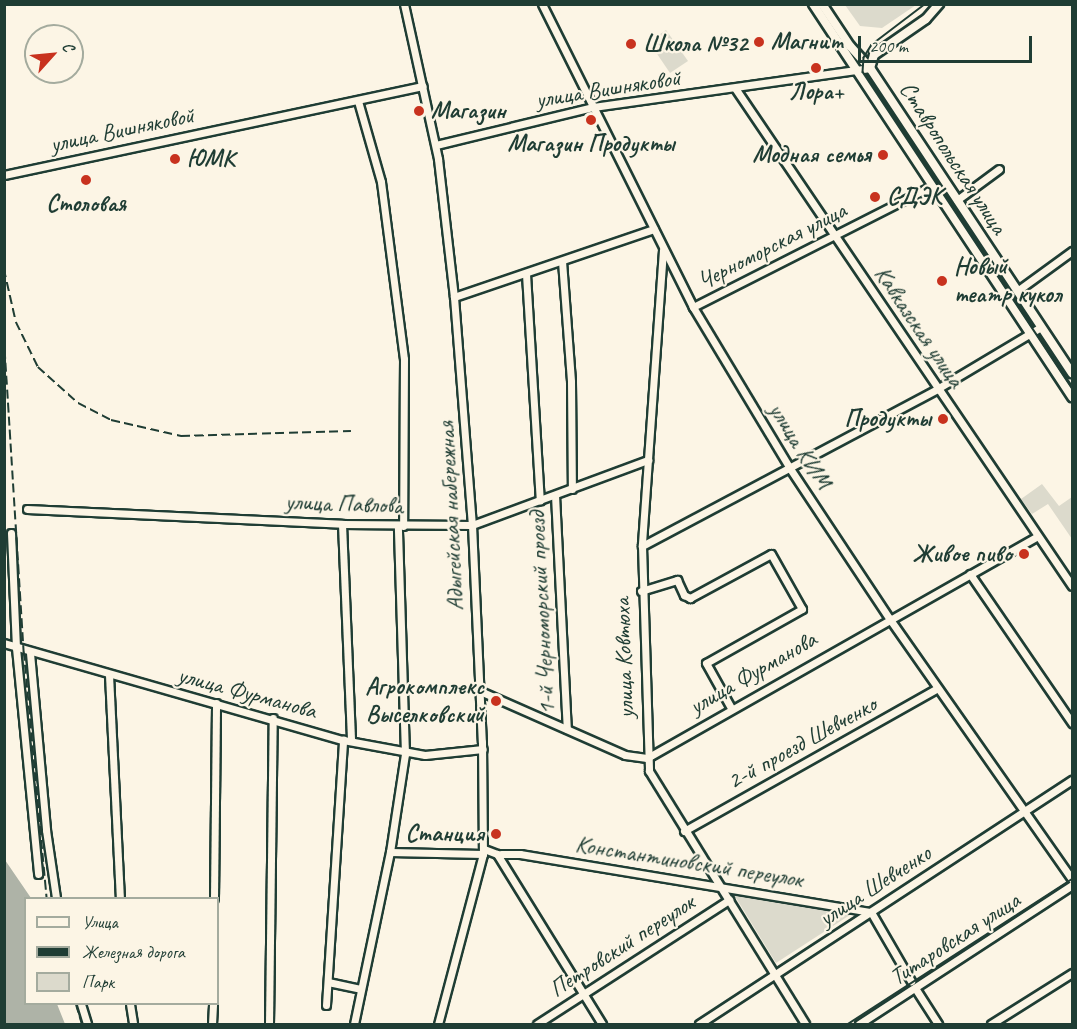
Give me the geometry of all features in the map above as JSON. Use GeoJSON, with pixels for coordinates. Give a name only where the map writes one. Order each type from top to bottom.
{"type":"FeatureCollection","features":[{"type":"Feature","properties":{"kind":"main road"},"geometry":{"type":"LineString","coordinates":[[870,68],[872,58],[886,45],[926,19],[939,4]]}},
{"type":"Feature","properties":{"kind":"main road","name":"Ставропольская улица"},"geometry":{"type":"LineString","coordinates":[[817,6],[847,49],[870,68],[1072,373]]}},
{"type":"Feature","properties":{"kind":"main road","name":"Ставропольская улица"},"geometry":{"type":"LineString","coordinates":[[817,6],[855,71],[1072,397]]}},
{"type":"Feature","properties":{"kind":"main road"},"geometry":{"type":"LineString","coordinates":[[858,56],[886,45]]}},
{"type":"Feature","properties":{"kind":"street","name":"Адыгейская набережная"},"geometry":{"type":"LineString","coordinates":[[404,4],[436,145],[454,297],[472,525],[483,749],[483,851],[438,1024]]}},
{"type":"Feature","properties":{"kind":"street","name":"улица КИМ"},"geometry":{"type":"LineString","coordinates":[[542,4],[693,307],[789,467],[889,618],[1072,877]]}},
{"type":"Feature","properties":{"kind":"street","name":"улица Вишняковой"},"geometry":{"type":"LineString","coordinates":[[436,145],[592,107],[870,68]]}},
{"type":"Feature","properties":{"kind":"street","name":"улица Вишняковой"},"geometry":{"type":"LineString","coordinates":[[4,175],[423,86]]}},
{"type":"Feature","properties":{"kind":"street","name":"Кавказская улица"},"geometry":{"type":"LineString","coordinates":[[735,88],[1072,586]]}},
{"type":"Feature","properties":{"kind":"street"},"geometry":{"type":"LineString","coordinates":[[354,1024],[390,852],[405,754],[400,526],[404,359],[381,182],[358,101]]}},
{"type":"Feature","properties":{"kind":"street"},"geometry":{"type":"LineString","coordinates":[[957,200],[999,169]]}},
{"type":"Feature","properties":{"kind":"street","name":"Черноморская улица"},"geometry":{"type":"LineString","coordinates":[[693,307],[932,186]]}},
{"type":"Feature","properties":{"kind":"street"},"geometry":{"type":"LineString","coordinates":[[454,297],[654,229]]}},
{"type":"Feature","properties":{"kind":"street","name":"улица Ковтюха"},"geometry":{"type":"LineString","coordinates":[[663,247],[642,546],[641,591],[647,758],[654,783],[805,1024]]}},
{"type":"Feature","properties":{"kind":"street"},"geometry":{"type":"LineString","coordinates":[[1017,291],[1072,251]]}},
{"type":"Feature","properties":{"kind":"street","name":"1-й Черноморский проезд"},"geometry":{"type":"LineString","coordinates":[[562,261],[571,382],[572,489]]}},
{"type":"Feature","properties":{"kind":"street"},"geometry":{"type":"LineString","coordinates":[[526,274],[540,501]]}},
{"type":"Feature","properties":{"kind":"street"},"geometry":{"type":"LineString","coordinates":[[642,546],[937,389],[1041,327]]}},
{"type":"Feature","properties":{"kind":"street","name":"улица Павлова"},"geometry":{"type":"LineString","coordinates":[[27,509],[342,524],[472,525],[648,460]]}},
{"type":"Feature","properties":{"kind":"street","name":"1-й Черноморский проезд"},"geometry":{"type":"LineString","coordinates":[[555,495],[567,729]]}},
{"type":"Feature","properties":{"kind":"street"},"geometry":{"type":"LineString","coordinates":[[326,1005],[347,741],[342,524]]}},
{"type":"Feature","properties":{"kind":"street"},"geometry":{"type":"LineString","coordinates":[[10,533],[16,648],[38,874]]}},
{"type":"Feature","properties":{"kind":"street","name":"улица Фурманова"},"geometry":{"type":"LineString","coordinates":[[647,758],[730,708],[1037,536]]}},
{"type":"Feature","properties":{"kind":"street"},"geometry":{"type":"LineString","coordinates":[[641,591],[677,580],[684,595],[690,598],[771,554],[802,609],[706,663],[730,708]]}},
{"type":"Feature","properties":{"kind":"street"},"geometry":{"type":"LineString","coordinates":[[970,574],[1072,723]]}},
{"type":"Feature","properties":{"kind":"street","name":"улица Фурманова"},"geometry":{"type":"LineString","coordinates":[[4,643],[30,653],[273,718],[347,741],[405,754],[483,749]]}},
{"type":"Feature","properties":{"kind":"street"},"geometry":{"type":"LineString","coordinates":[[30,653],[46,831],[56,897]]}},
{"type":"Feature","properties":{"kind":"street"},"geometry":{"type":"LineString","coordinates":[[109,675],[120,897]]}},
{"type":"Feature","properties":{"kind":"street","name":"2-й проезд Шевченко"},"geometry":{"type":"LineString","coordinates":[[684,831],[938,688]]}},
{"type":"Feature","properties":{"kind":"street"},"geometry":{"type":"LineString","coordinates":[[480,691],[625,754],[647,758]]}},
{"type":"Feature","properties":{"kind":"street"},"geometry":{"type":"LineString","coordinates":[[214,897],[216,703]]}},
{"type":"Feature","properties":{"kind":"street"},"geometry":{"type":"LineString","coordinates":[[268,1024],[273,718]]}},
{"type":"Feature","properties":{"kind":"street","name":"улица Шевченко"},"geometry":{"type":"LineString","coordinates":[[699,1024],[1072,780]]}},
{"type":"Feature","properties":{"kind":"street"},"geometry":{"type":"LineString","coordinates":[[390,852],[483,851],[497,854],[602,1024]]}},
{"type":"Feature","properties":{"kind":"street","name":"Константиновский переулок"},"geometry":{"type":"LineString","coordinates":[[501,854],[520,854],[871,912]]}},
{"type":"Feature","properties":{"kind":"street","name":"Титаровская улица"},"geometry":{"type":"LineString","coordinates":[[859,1024],[1072,885]]}},
{"type":"Feature","properties":{"kind":"street","name":"Петровский переулок"},"geometry":{"type":"LineString","coordinates":[[537,1024],[729,900]]}},
{"type":"Feature","properties":{"kind":"street"},"geometry":{"type":"LineString","coordinates":[[871,912],[911,981]]}},
{"type":"Feature","properties":{"kind":"street"},"geometry":{"type":"LineString","coordinates":[[991,1024],[1072,973]]}},
{"type":"Feature","properties":{"kind":"street"},"geometry":{"type":"LineString","coordinates":[[328,982],[360,988]]}},
{"type":"Feature","properties":{"kind":"street"},"geometry":{"type":"LineString","coordinates":[[915,988],[938,1024]]}},
{"type":"Feature","properties":{"kind":"street"},"geometry":{"type":"LineString","coordinates":[[81,1005],[87,1024]]}},
{"type":"Feature","properties":{"kind":"street"},"geometry":{"type":"LineString","coordinates":[[130,1005],[133,1024]]}},
{"type":"Feature","properties":{"kind":"street"},"geometry":{"type":"LineString","coordinates":[[212,1024],[213,1005]]}},
{"type":"Feature","properties":{"kind":"green space"},"geometry":{"type":"Polygon","coordinates":[[[845,5],[916,5],[882,28],[860,26],[845,5]]]}},
{"type":"Feature","properties":{"kind":"green space"},"geometry":{"type":"Polygon","coordinates":[[[666,30],[688,61],[670,73],[649,42],[666,30]]]}},
{"type":"Feature","properties":{"kind":"green space"},"geometry":{"type":"Polygon","coordinates":[[[1042,484],[1059,506],[1072,497],[1072,539],[1048,504],[1032,514],[1021,499],[1042,484]]]}},
{"type":"Feature","properties":{"kind":"green space"},"geometry":{"type":"Polygon","coordinates":[[[733,893],[773,899],[853,913],[776,963],[733,893]]]}},
{"type":"Feature","properties":{"kind":"shaded area"},"geometry":{"type":"Polygon","coordinates":[[[5,860],[30,897],[24,897],[24,1005],[57,1005],[65,1024],[5,1024],[5,860]]]}},
{"type":"Feature","properties":{"kind":"tram line"},"geometry":{"type":"LineString","coordinates":[[926,4],[872,45],[864,58],[863,72],[1072,388]]}},
{"type":"Feature","properties":{"kind":"tram line"},"geometry":{"type":"LineString","coordinates":[[848,1024],[1072,879]]}},
{"type":"Feature","properties":{"kind":"railway"},"geometry":{"type":"LineString","coordinates":[[4,269],[16,322],[38,367],[78,403],[111,420],[181,436],[351,431]]}},
{"type":"Feature","properties":{"kind":"railway"},"geometry":{"type":"LineString","coordinates":[[4,336],[24,652],[47,897]]}},
{"type":"Feature","properties":{"kind":"railway"},"geometry":{"type":"LineString","coordinates":[[76,1005],[82,1024]]}},
{"type":"Feature","properties":{"kind":"place","name":"Магнит"},"geometry":{"type":"Point","coordinates":[759,42]}},
{"type":"Feature","properties":{"kind":"place","name":"Школа №32"},"geometry":{"type":"Point","coordinates":[631,44]}},
{"type":"Feature","properties":{"kind":"place","name":"Лора+"},"geometry":{"type":"Point","coordinates":[816,68]}},
{"type":"Feature","properties":{"kind":"place","name":"Магазин"},"geometry":{"type":"Point","coordinates":[419,111]}},
{"type":"Feature","properties":{"kind":"place","name":"Магазин Продукты"},"geometry":{"type":"Point","coordinates":[591,120]}},
{"type":"Feature","properties":{"kind":"place","name":"Модная семья"},"geometry":{"type":"Point","coordinates":[883,155]}},
{"type":"Feature","properties":{"kind":"place","name":"ЮМК"},"geometry":{"type":"Point","coordinates":[175,159]}},
{"type":"Feature","properties":{"kind":"place","name":"Столовая"},"geometry":{"type":"Point","coordinates":[86,180]}},
{"type":"Feature","properties":{"kind":"place","name":"СДЭК"},"geometry":{"type":"Point","coordinates":[875,197]}},
{"type":"Feature","properties":{"kind":"place","name":"Новый театр кукол"},"geometry":{"type":"Point","coordinates":[942,281]}},
{"type":"Feature","properties":{"kind":"place","name":"Продукты"},"geometry":{"type":"Point","coordinates":[943,419]}},
{"type":"Feature","properties":{"kind":"place","name":"Живое пиво"},"geometry":{"type":"Point","coordinates":[1024,554]}},
{"type":"Feature","properties":{"kind":"place","name":"Агрокомплекс Выселковский"},"geometry":{"type":"Point","coordinates":[496,701]}},
{"type":"Feature","properties":{"kind":"place","name":"Станция"},"geometry":{"type":"Point","coordinates":[496,834]}}]}
